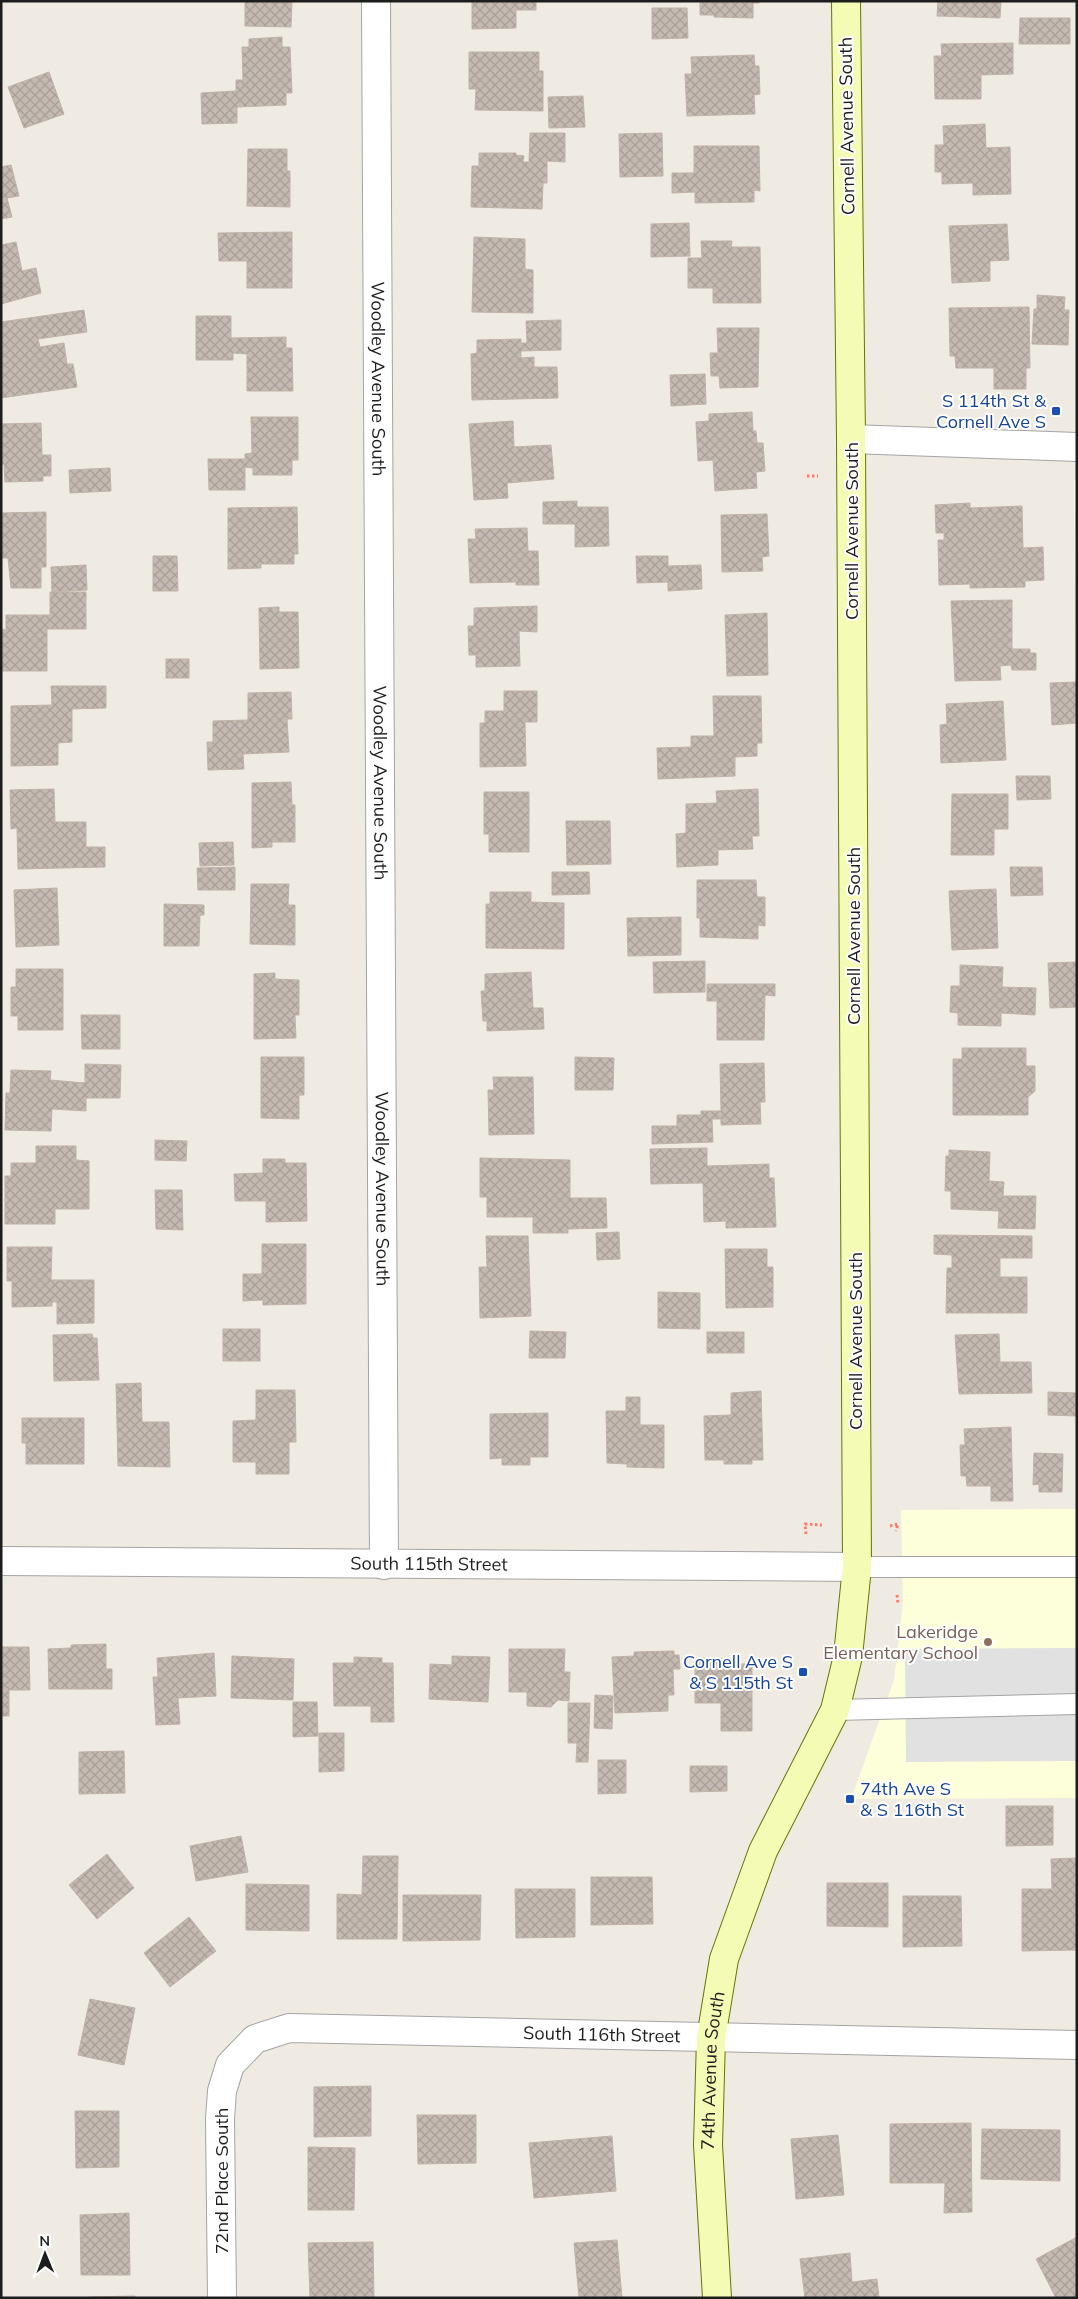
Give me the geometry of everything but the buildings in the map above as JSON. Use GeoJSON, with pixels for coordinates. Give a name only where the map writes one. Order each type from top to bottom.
{"type":"FeatureCollection","features":[{"type":"Feature","properties":{"kind":"street","name":"Woodley Avenue South"},"geometry":{"type":"LineString","coordinates":[[376,1],[384,1565]]}},
{"type":"Feature","properties":{"kind":"street","name":"Cornell Avenue South"},"geometry":{"type":"LineString","coordinates":[[763,1851],[835,1710],[848,1656],[857,1567],[851,439],[846,1]]}},
{"type":"Feature","properties":{"kind":"street"},"geometry":{"type":"LineString","coordinates":[[851,439],[1077,447]]}},
{"type":"Feature","properties":{"kind":"street","name":"South 115th Street"},"geometry":{"type":"LineString","coordinates":[[1,1561],[857,1567]]}},
{"type":"Feature","properties":{"kind":"street","name":"74th Avenue South"},"geometry":{"type":"LineString","coordinates":[[717,2298],[708,2144],[711,2038],[724,1959],[763,1851]]}},
{"type":"Feature","properties":{"kind":"street","name":"South 116th Street"},"geometry":{"type":"LineString","coordinates":[[230,2065],[255,2039],[289,2028],[1077,2045]]}},
{"type":"Feature","properties":{"kind":"street","name":"72nd Place South"},"geometry":{"type":"LineString","coordinates":[[222,2298],[220,2119],[222,2091],[230,2065]]}},
{"type":"Feature","properties":{"kind":"lane"},"geometry":{"type":"LineString","coordinates":[[857,1567],[1077,1567]]}},
{"type":"Feature","properties":{"kind":"lane"},"geometry":{"type":"LineString","coordinates":[[835,1710],[1077,1704]]}},
{"type":"Feature","properties":{"kind":"path"},"geometry":{"type":"LineString","coordinates":[[808,476],[818,476]]}},
{"type":"Feature","properties":{"kind":"path"},"geometry":{"type":"LineString","coordinates":[[806,1534],[805,1524],[822,1525]]}},
{"type":"Feature","properties":{"kind":"path"},"geometry":{"type":"LineString","coordinates":[[890,1526],[898,1524],[896,1531]]}},
{"type":"Feature","properties":{"kind":"shaded area"},"geometry":{"type":"Polygon","coordinates":[[[1074,480],[1077,480],[1077,845],[1074,480]]]}},
{"type":"Feature","properties":{"kind":"shaded area","name":"Lakeridge Elementary School"},"geometry":{"type":"Polygon","coordinates":[[[1077,1509],[1077,1798],[851,1799],[894,1680],[903,1603],[901,1510],[1077,1509]]]}},
{"type":"Feature","properties":{"kind":"shaded area"},"geometry":{"type":"Polygon","coordinates":[[[1077,1648],[1077,1761],[906,1762],[905,1649],[1077,1648]]]}},
{"type":"Feature","properties":{"kind":"place","name":"S 114th St & Cornell Ave S"},"geometry":{"type":"Point","coordinates":[1056,411]}},
{"type":"Feature","properties":{"kind":"place","name":"Lakeridge Elementary School"},"geometry":{"type":"Point","coordinates":[988,1642]}},
{"type":"Feature","properties":{"kind":"place","name":"Cornell Ave S & S 115th St"},"geometry":{"type":"Point","coordinates":[803,1672]}},
{"type":"Feature","properties":{"kind":"place","name":"74th Ave S & S 116th St"},"geometry":{"type":"Point","coordinates":[850,1799]}}]}
